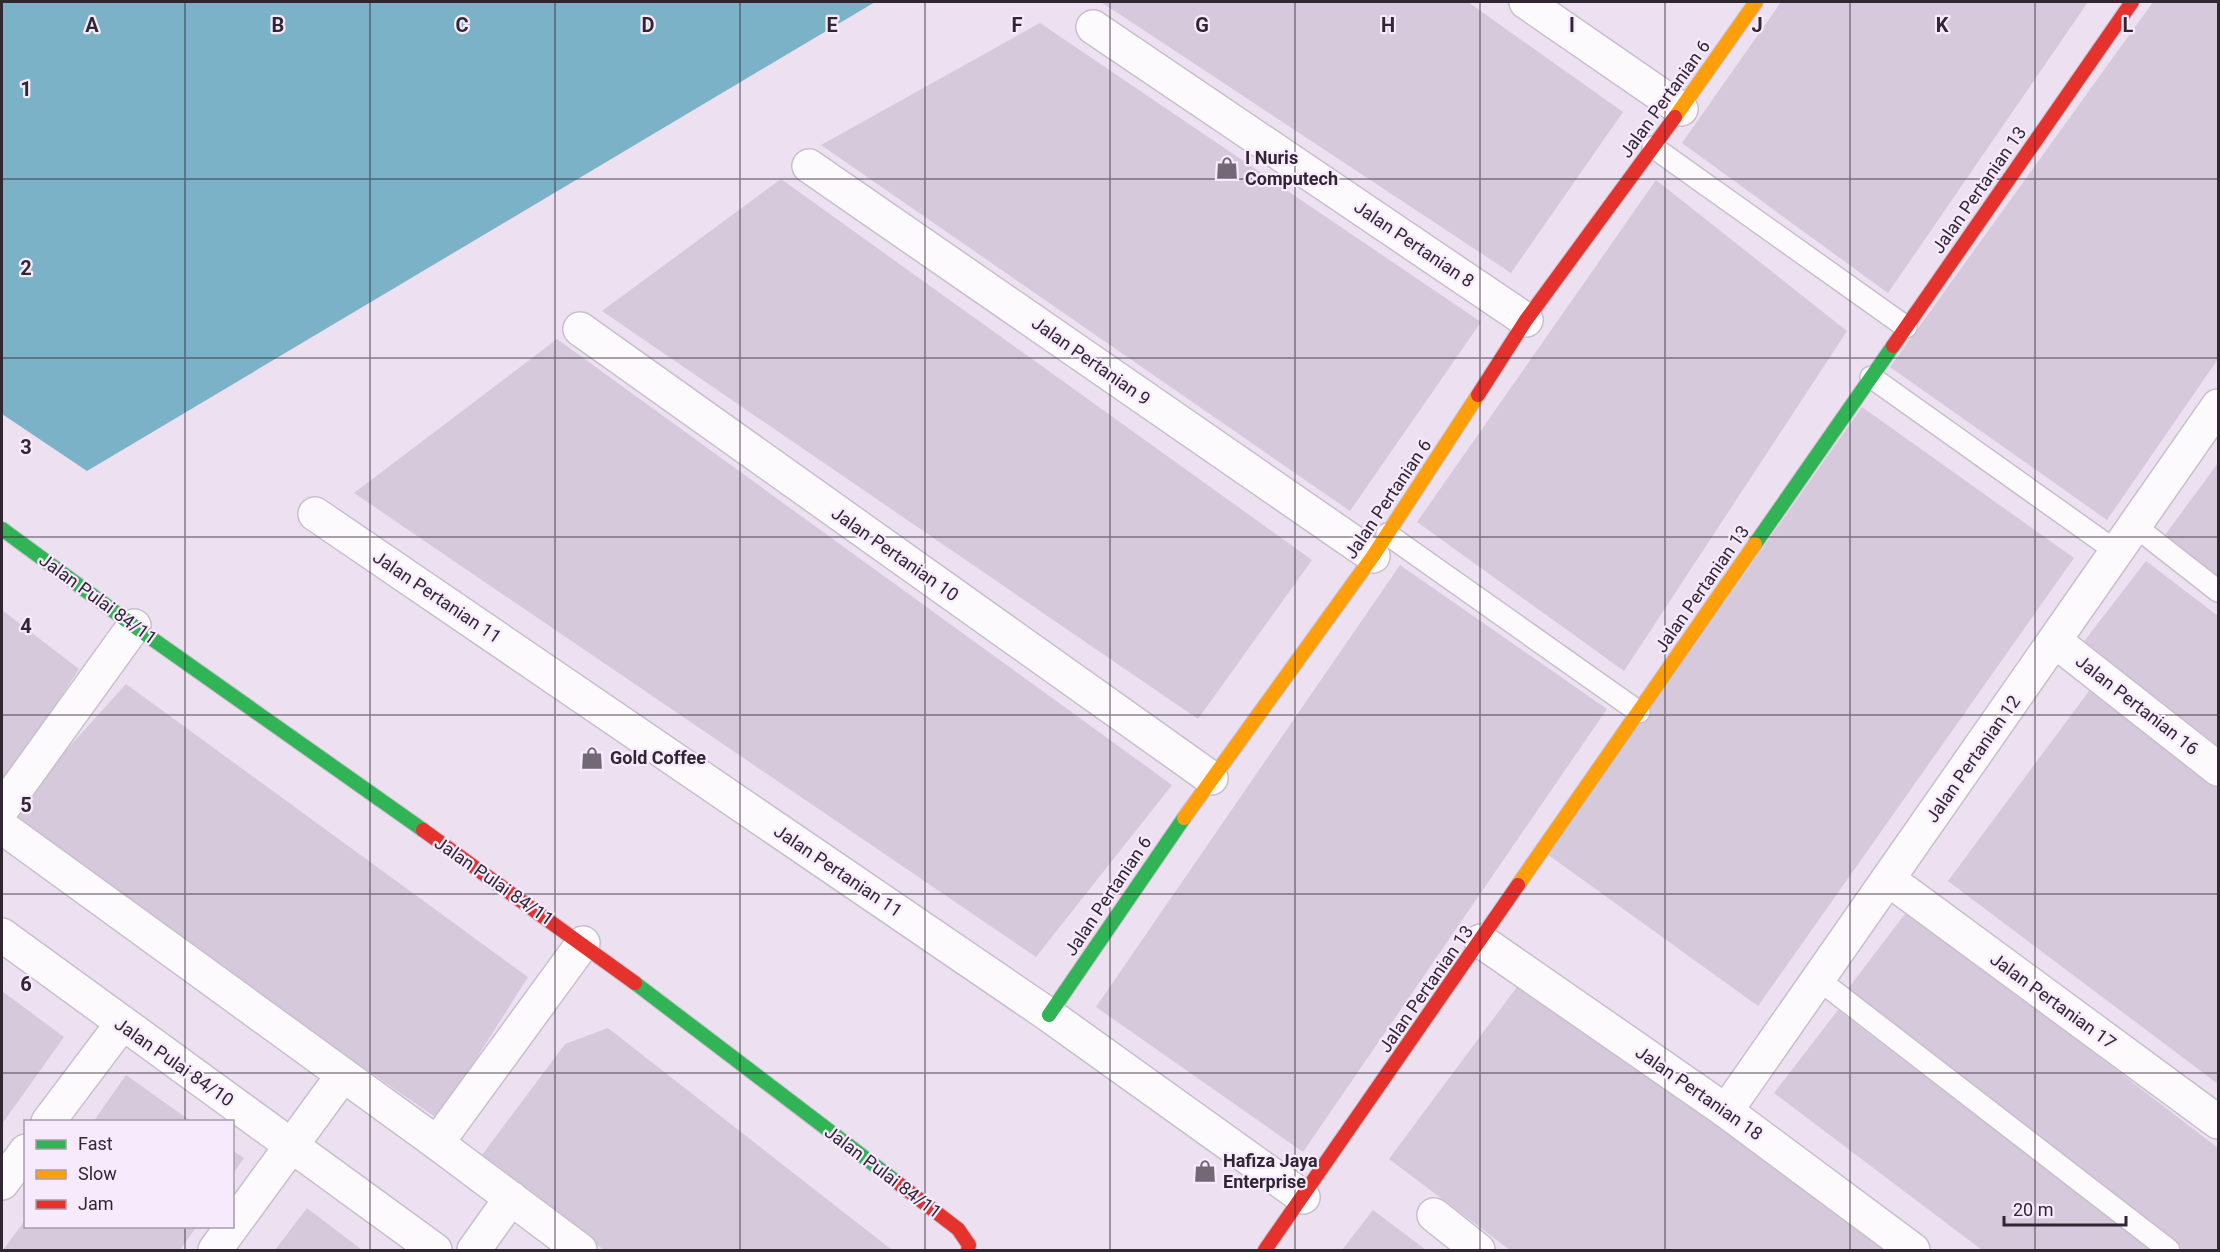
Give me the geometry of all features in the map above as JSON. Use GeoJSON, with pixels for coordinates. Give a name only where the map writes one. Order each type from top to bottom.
{"type":"FeatureCollection","features":[{"type":"Feature","properties":{"kind":"street"},"geometry":{"type":"LineString","coordinates":[[1526,2],[1681,109]]}},
{"type":"Feature","properties":{"kind":"street","name":"Jalan Pertanian 6"},"geometry":{"type":"LineString","coordinates":[[1048,1015],[1211,778],[1380,545],[1526,320],[1681,109],[1756,2]]}},
{"type":"Feature","properties":{"kind":"street","name":"Jalan Pertanian 13"},"geometry":{"type":"LineString","coordinates":[[1303,1197],[2132,2]]}},
{"type":"Feature","properties":{"kind":"street","name":"Jalan Pertanian 8"},"geometry":{"type":"LineString","coordinates":[[1093,27],[1526,320]]}},
{"type":"Feature","properties":{"kind":"street","name":"Jalan Pertanian 9"},"geometry":{"type":"LineString","coordinates":[[809,166],[1380,545]]}},
{"type":"Feature","properties":{"kind":"street","name":"Jalan Pertanian 10"},"geometry":{"type":"LineString","coordinates":[[580,329],[1211,778]]}},
{"type":"Feature","properties":{"kind":"street","name":"Jalan Pertanian 12"},"geometry":{"type":"LineString","coordinates":[[1726,1111],[2126,539],[2217,413]]}},
{"type":"Feature","properties":{"kind":"street","name":"Jalan Pertanian 11"},"geometry":{"type":"LineString","coordinates":[[315,514],[1048,1015],[1303,1197]]}},
{"type":"Feature","properties":{"kind":"street","name":"Jalan Pulai 84/11"},"geometry":{"type":"LineString","coordinates":[[2,529],[134,626],[583,943],[958,1229],[969,1245],[968,1251]]}},
{"type":"Feature","properties":{"kind":"street"},"geometry":{"type":"LineString","coordinates":[[2,809],[134,626]]}},
{"type":"Feature","properties":{"kind":"street","name":"Jalan Pertanian 16"},"geometry":{"type":"LineString","coordinates":[[2055,641],[2218,770]]}},
{"type":"Feature","properties":{"kind":"street"},"geometry":{"type":"LineString","coordinates":[[2,827],[437,1143],[580,1251]]}},
{"type":"Feature","properties":{"kind":"street","name":"Jalan Pertanian 17"},"geometry":{"type":"LineString","coordinates":[[1888,879],[2218,1122]]}},
{"type":"Feature","properties":{"kind":"street","name":"Jalan Pulai 84/10"},"geometry":{"type":"LineString","coordinates":[[2,935],[435,1251]]}},
{"type":"Feature","properties":{"kind":"street","name":"Jalan Pertanian 18"},"geometry":{"type":"LineString","coordinates":[[1481,941],[1726,1111],[1912,1251]]}},
{"type":"Feature","properties":{"kind":"street"},"geometry":{"type":"LineString","coordinates":[[437,1143],[583,943]]}},
{"type":"Feature","properties":{"kind":"street"},"geometry":{"type":"LineString","coordinates":[[49,1120],[121,1024]]}},
{"type":"Feature","properties":{"kind":"street"},"geometry":{"type":"LineString","coordinates":[[234,1225],[343,1075]]}},
{"type":"Feature","properties":{"kind":"street"},"geometry":{"type":"LineString","coordinates":[[2,1182],[24,1154]]}},
{"type":"Feature","properties":{"kind":"street"},"geometry":{"type":"LineString","coordinates":[[1265,1251],[1303,1197]]}},
{"type":"Feature","properties":{"kind":"street"},"geometry":{"type":"LineString","coordinates":[[474,1251],[511,1198]]}},
{"type":"Feature","properties":{"kind":"street"},"geometry":{"type":"LineString","coordinates":[[1434,1215],[1478,1251]]}},
{"type":"Feature","properties":{"kind":"street"},"geometry":{"type":"LineString","coordinates":[[215,1251],[232,1228]]}},
{"type":"Feature","properties":{"kind":"lane"},"geometry":{"type":"LineString","coordinates":[[1653,147],[1906,327]]}},
{"type":"Feature","properties":{"kind":"lane"},"geometry":{"type":"LineString","coordinates":[[1871,377],[2126,539],[2218,591]]}},
{"type":"Feature","properties":{"kind":"lane"},"geometry":{"type":"LineString","coordinates":[[1380,545],[1639,712]]}},
{"type":"Feature","properties":{"kind":"lane"},"geometry":{"type":"LineString","coordinates":[[1818,979],[2169,1251]]}},
{"type":"Feature","properties":{"kind":"water"},"geometry":{"type":"Polygon","coordinates":[[[2,2],[875,2],[87,471],[2,414],[2,2]]]}},
{"type":"Feature","properties":{"kind":"building"},"geometry":{"type":"Polygon","coordinates":[[[1101,2],[1468,2],[1623,112],[1511,273],[1101,2]]]}},
{"type":"Feature","properties":{"kind":"building"},"geometry":{"type":"Polygon","coordinates":[[[1781,2],[2088,2],[1888,293],[1682,143],[1781,2]]]}},
{"type":"Feature","properties":{"kind":"building"},"geometry":{"type":"Polygon","coordinates":[[[2153,2],[2218,2],[2218,359],[2107,520],[1890,367],[2153,2]]]}},
{"type":"Feature","properties":{"kind":"building"},"geometry":{"type":"Polygon","coordinates":[[[1040,23],[1481,322],[1350,511],[821,145],[1040,23]]]}},
{"type":"Feature","properties":{"kind":"building"},"geometry":{"type":"Polygon","coordinates":[[[781,179],[1312,560],[1198,719],[602,311],[781,179]]]}},
{"type":"Feature","properties":{"kind":"building"},"geometry":{"type":"Polygon","coordinates":[[[1656,180],[1847,331],[1624,671],[1417,522],[1656,180]]]}},
{"type":"Feature","properties":{"kind":"building"},"geometry":{"type":"Polygon","coordinates":[[[557,339],[1172,785],[1036,957],[354,493],[557,339]]]}},
{"type":"Feature","properties":{"kind":"building"},"geometry":{"type":"Polygon","coordinates":[[[1862,407],[2074,558],[1758,1006],[1547,854],[1862,407]]]}},
{"type":"Feature","properties":{"kind":"building"},"geometry":{"type":"Polygon","coordinates":[[[2218,463],[2218,576],[2165,535],[2218,463]]]}},
{"type":"Feature","properties":{"kind":"building"},"geometry":{"type":"Polygon","coordinates":[[[2146,561],[2218,616],[2218,748],[2082,644],[2146,561]]]}},
{"type":"Feature","properties":{"kind":"building"},"geometry":{"type":"Polygon","coordinates":[[[1400,565],[1607,709],[1303,1152],[1096,1007],[1400,565]]]}},
{"type":"Feature","properties":{"kind":"building"},"geometry":{"type":"Polygon","coordinates":[[[2,610],[79,669],[2,788],[2,610]]]}},
{"type":"Feature","properties":{"kind":"building"},"geometry":{"type":"Polygon","coordinates":[[[126,684],[528,977],[438,1119],[4,819],[126,684]]]}},
{"type":"Feature","properties":{"kind":"building"},"geometry":{"type":"Polygon","coordinates":[[[2089,691],[2218,788],[2218,1084],[1948,881],[2089,691]]]}},
{"type":"Feature","properties":{"kind":"building"},"geometry":{"type":"Polygon","coordinates":[[[1908,910],[2218,1148],[2218,1250],[2184,1250],[1844,994],[1908,910]]]}},
{"type":"Feature","properties":{"kind":"building"},"geometry":{"type":"Polygon","coordinates":[[[1525,976],[1888,1250],[1510,1250],[1389,1159],[1525,976]]]}},
{"type":"Feature","properties":{"kind":"building"},"geometry":{"type":"Polygon","coordinates":[[[2,991],[64,1037],[2,1124],[2,991]]]}},
{"type":"Feature","properties":{"kind":"building"},"geometry":{"type":"Polygon","coordinates":[[[1838,1010],[2152,1250],[1982,1250],[1774,1093],[1838,1010]]]}},
{"type":"Feature","properties":{"kind":"building"},"geometry":{"type":"Polygon","coordinates":[[[608,1028],[892,1250],[604,1250],[479,1159],[565,1044],[608,1028]]]}},
{"type":"Feature","properties":{"kind":"building"},"geometry":{"type":"Polygon","coordinates":[[[126,1075],[189,1120],[94,1120],[126,1075]]]}},
{"type":"Feature","properties":{"kind":"building"},"geometry":{"type":"Polygon","coordinates":[[[234,1151],[244,1158],[234,1172],[234,1151]]]}},
{"type":"Feature","properties":{"kind":"building"},"geometry":{"type":"Polygon","coordinates":[[[307,1208],[362,1250],[275,1250],[307,1208]]]}},
{"type":"Feature","properties":{"kind":"building"},"geometry":{"type":"Polygon","coordinates":[[[1373,1210],[1426,1250],[1342,1250],[1373,1210]]]}},
{"type":"Feature","properties":{"kind":"building"},"geometry":{"type":"Polygon","coordinates":[[[24,1222],[24,1228],[196,1228],[180,1250],[3,1250],[24,1222]]]}},
{"type":"Feature","properties":{"kind":"traffic: fast"},"geometry":{"type":"LineString","coordinates":[[1755,544],[1893,346]]}},
{"type":"Feature","properties":{"kind":"traffic: fast"},"geometry":{"type":"LineString","coordinates":[[2,529],[134,626],[423,830]]}},
{"type":"Feature","properties":{"kind":"traffic: fast"},"geometry":{"type":"LineString","coordinates":[[1049,1015],[1184,818]]}},
{"type":"Feature","properties":{"kind":"traffic: fast"},"geometry":{"type":"LineString","coordinates":[[635,983],[898,1183]]}},
{"type":"Feature","properties":{"kind":"traffic: slow"},"geometry":{"type":"LineString","coordinates":[[1675,117],[1756,2]]}},
{"type":"Feature","properties":{"kind":"traffic: slow"},"geometry":{"type":"LineString","coordinates":[[1184,818],[1373,556],[1478,395]]}},
{"type":"Feature","properties":{"kind":"traffic: slow"},"geometry":{"type":"LineString","coordinates":[[1518,885],[1755,544]]}},
{"type":"Feature","properties":{"kind":"traffic: jam"},"geometry":{"type":"LineString","coordinates":[[1893,346],[2132,2]]}},
{"type":"Feature","properties":{"kind":"traffic: jam"},"geometry":{"type":"LineString","coordinates":[[1478,395],[1526,320],[1675,117]]}},
{"type":"Feature","properties":{"kind":"traffic: jam"},"geometry":{"type":"LineString","coordinates":[[423,830],[635,983]]}},
{"type":"Feature","properties":{"kind":"traffic: jam"},"geometry":{"type":"LineString","coordinates":[[1265,1250],[1518,885]]}},
{"type":"Feature","properties":{"kind":"traffic: jam"},"geometry":{"type":"LineString","coordinates":[[898,1183],[958,1229],[969,1245],[968,1250]]}},
{"type":"Feature","properties":{"kind":"place","name":"I Nuris Computech"},"geometry":{"type":"Point","coordinates":[1227,168]}},
{"type":"Feature","properties":{"kind":"place","name":"Gold Coffee"},"geometry":{"type":"Point","coordinates":[592,758]}},
{"type":"Feature","properties":{"kind":"place","name":"Hafiza Jaya Enterprise"},"geometry":{"type":"Point","coordinates":[1205,1171]}}]}
